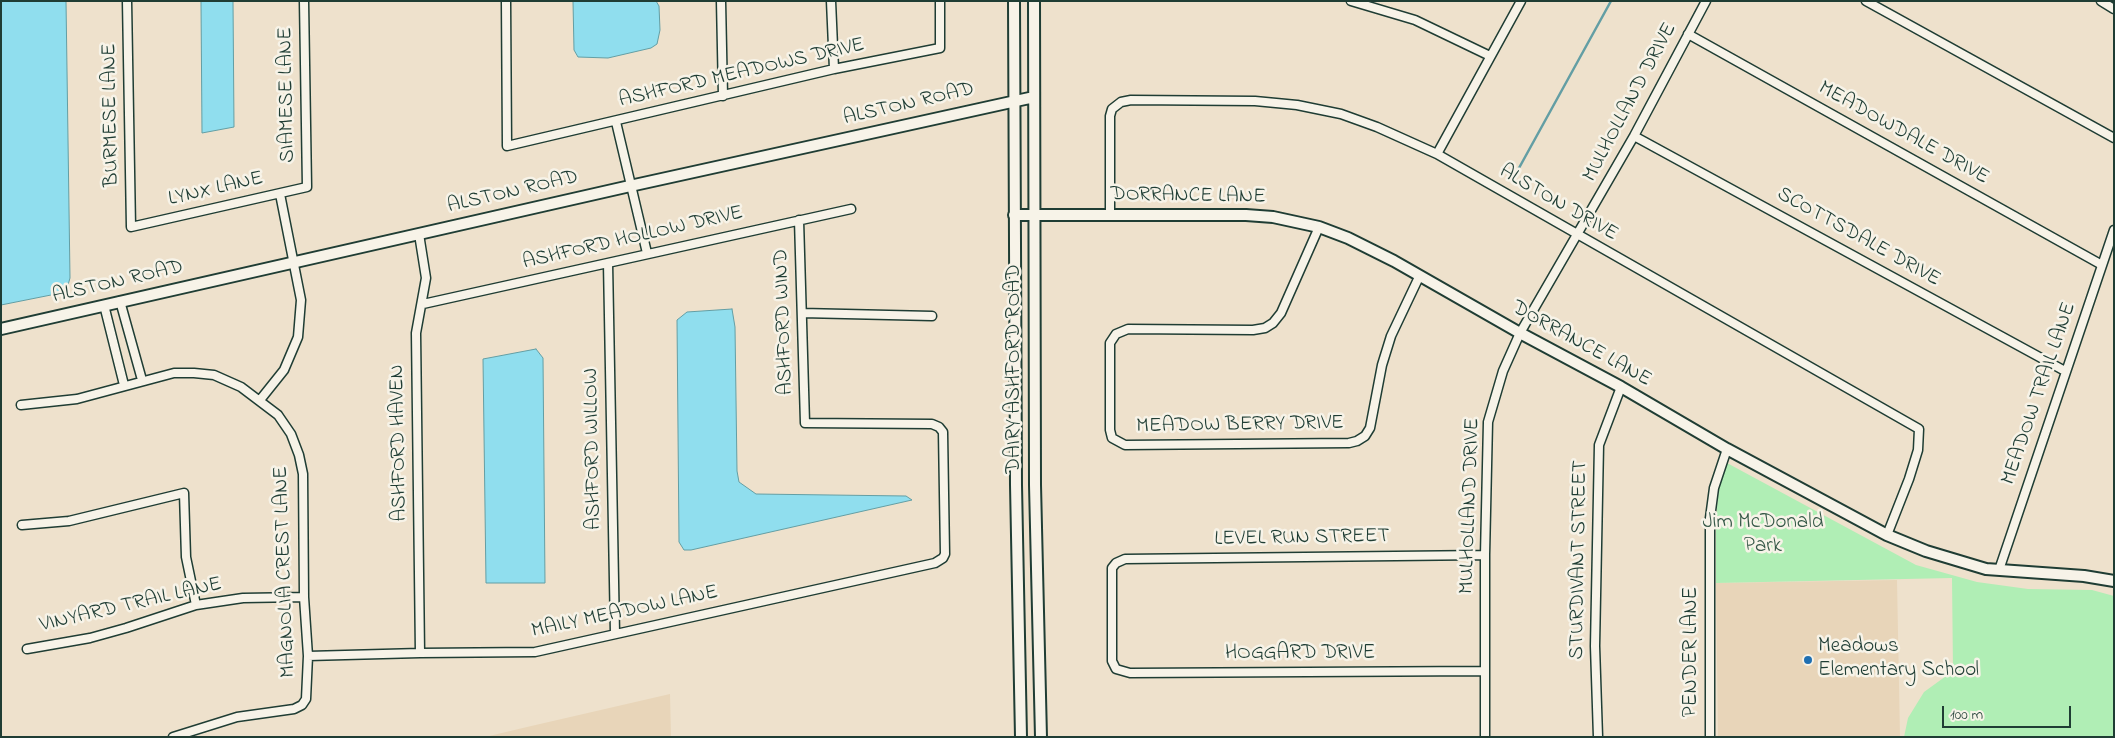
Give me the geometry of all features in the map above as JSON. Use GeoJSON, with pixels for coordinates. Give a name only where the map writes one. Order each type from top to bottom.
{"type":"FeatureCollection","features":[{"type":"Feature","properties":{"kind":"street","name":"BURMESE LANE"},"geometry":{"type":"LineString","coordinates":[[127,1],[131,227]]}},
{"type":"Feature","properties":{"kind":"street","name":"SIAMESE LANE"},"geometry":{"type":"LineString","coordinates":[[304,1],[307,188]]}},
{"type":"Feature","properties":{"kind":"street","name":"ASHFORD MEADOWS DRIVE"},"geometry":{"type":"LineString","coordinates":[[506,1],[508,146],[834,69],[940,48],[940,1]]}},
{"type":"Feature","properties":{"kind":"street"},"geometry":{"type":"LineString","coordinates":[[721,1],[723,96]]}},
{"type":"Feature","properties":{"kind":"street"},"geometry":{"type":"LineString","coordinates":[[831,1],[834,69]]}},
{"type":"Feature","properties":{"kind":"street","name":"DAIRY ASHFORD ROAD"},"geometry":{"type":"LineString","coordinates":[[1014,1],[1016,485],[1021,737]]}},
{"type":"Feature","properties":{"kind":"street","name":"DAIRY ASHFORD ROAD"},"geometry":{"type":"LineString","coordinates":[[1034,1],[1035,485],[1041,737]]}},
{"type":"Feature","properties":{"kind":"street"},"geometry":{"type":"LineString","coordinates":[[1351,1],[1415,20],[1490,56]]}},
{"type":"Feature","properties":{"kind":"street"},"geometry":{"type":"LineString","coordinates":[[1436,154],[1521,1]]}},
{"type":"Feature","properties":{"kind":"street","name":"MULHOLLAND DRIVE"},"geometry":{"type":"LineString","coordinates":[[1485,737],[1485,555],[1488,422],[1503,371],[1520,333],[1578,236],[1706,1]]}},
{"type":"Feature","properties":{"kind":"street"},"geometry":{"type":"LineString","coordinates":[[1866,1],[2114,138]]}},
{"type":"Feature","properties":{"kind":"street"},"geometry":{"type":"LineString","coordinates":[[2101,1],[2114,9]]}},
{"type":"Feature","properties":{"kind":"street","name":"MEADOWDALE DRIVE"},"geometry":{"type":"LineString","coordinates":[[1688,34],[2102,265]]}},
{"type":"Feature","properties":{"kind":"street","name":"ALSTON ROAD"},"geometry":{"type":"LineString","coordinates":[[1,328],[1034,97]]}},
{"type":"Feature","properties":{"kind":"street","name":"ALSTON DRIVE"},"geometry":{"type":"LineString","coordinates":[[1110,214],[1110,116],[1115,105],[1131,100],[1255,101],[1297,105],[1340,114],[1377,127],[1436,154],[1919,429],[1918,450],[1914,464],[1887,534]]}},
{"type":"Feature","properties":{"kind":"street"},"geometry":{"type":"LineString","coordinates":[[616,122],[647,253]]}},
{"type":"Feature","properties":{"kind":"street","name":"SCOTTSDALE DRIVE"},"geometry":{"type":"LineString","coordinates":[[1634,136],[2065,371]]}},
{"type":"Feature","properties":{"kind":"street","name":"LYNX LANE"},"geometry":{"type":"LineString","coordinates":[[131,227],[307,188]]}},
{"type":"Feature","properties":{"kind":"street"},"geometry":{"type":"LineString","coordinates":[[260,400],[284,370],[298,337],[300,300],[280,194]]}},
{"type":"Feature","properties":{"kind":"street","name":"ASHFORD HOLLOW DRIVE"},"geometry":{"type":"LineString","coordinates":[[423,304],[851,209]]}},
{"type":"Feature","properties":{"kind":"street","name":"DORRANCE LANE"},"geometry":{"type":"LineString","coordinates":[[1014,215],[1246,215],[1273,217],[1319,227],[1348,238],[1394,261],[1520,333],[1622,387],[1727,449],[1887,534],[1926,552],[1986,570],[2084,576],[2114,581]]}},
{"type":"Feature","properties":{"kind":"street","name":"ASHFORD WIND"},"geometry":{"type":"LineString","coordinates":[[799,220],[805,423],[932,424],[939,427],[943,432],[943,558]]}},
{"type":"Feature","properties":{"kind":"street","name":"MEADOW BERRY DRIVE"},"geometry":{"type":"LineString","coordinates":[[1319,227],[1281,312],[1274,323],[1265,328],[1253,330],[1128,329],[1116,334],[1110,343],[1110,430],[1112,438],[1116,442],[1125,445],[1349,443],[1357,441],[1365,436],[1370,428],[1382,365],[1391,336],[1419,277]]}},
{"type":"Feature","properties":{"kind":"street","name":"MEADOW TRAIL LANE"},"geometry":{"type":"LineString","coordinates":[[2000,570],[2065,371],[2114,230]]}},
{"type":"Feature","properties":{"kind":"street","name":"ASHFORD HAVEN"},"geometry":{"type":"LineString","coordinates":[[419,234],[426,278],[423,304],[416,333],[420,653]]}},
{"type":"Feature","properties":{"kind":"street","name":"ASHFORD WILLOW"},"geometry":{"type":"LineString","coordinates":[[608,263],[616,634]]}},
{"type":"Feature","properties":{"kind":"street"},"geometry":{"type":"LineString","coordinates":[[120,301],[142,380]]}},
{"type":"Feature","properties":{"kind":"street"},"geometry":{"type":"LineString","coordinates":[[104,305],[124,385]]}},
{"type":"Feature","properties":{"kind":"street"},"geometry":{"type":"LineString","coordinates":[[802,313],[932,316]]}},
{"type":"Feature","properties":{"kind":"street","name":"MAGNOLIA CREST LANE"},"geometry":{"type":"LineString","coordinates":[[21,405],[77,399],[142,380],[174,373],[214,375],[241,387],[260,400],[278,415],[287,428],[299,455],[303,474],[304,597],[308,656],[307,696],[304,702],[294,710],[237,717],[173,737]]}},
{"type":"Feature","properties":{"kind":"street","name":"STURDIVANT STREET"},"geometry":{"type":"LineString","coordinates":[[1598,737],[1595,646],[1599,446],[1622,387]]}},
{"type":"Feature","properties":{"kind":"street","name":"PENDER LANE"},"geometry":{"type":"LineString","coordinates":[[1710,737],[1710,518],[1714,488],[1727,449]]}},
{"type":"Feature","properties":{"kind":"street"},"geometry":{"type":"LineString","coordinates":[[1016,485],[1035,485]]}},
{"type":"Feature","properties":{"kind":"street"},"geometry":{"type":"LineString","coordinates":[[22,525],[69,521],[184,493],[186,558],[196,605]]}},
{"type":"Feature","properties":{"kind":"street","name":"LEVEL RUN STREET"},"geometry":{"type":"LineString","coordinates":[[1116,670],[1112,661],[1112,568],[1125,559],[1485,555]]}},
{"type":"Feature","properties":{"kind":"street","name":"MAILY MEADOW LANE"},"geometry":{"type":"LineString","coordinates":[[308,656],[535,652],[935,563],[943,558]]}},
{"type":"Feature","properties":{"kind":"street","name":"VINYARD TRAIL LANE"},"geometry":{"type":"LineString","coordinates":[[27,649],[99,635],[196,605],[243,598],[304,597]]}},
{"type":"Feature","properties":{"kind":"street","name":"HOGGARD DRIVE"},"geometry":{"type":"LineString","coordinates":[[1116,670],[1130,673],[1484,671]]}},
{"type":"Feature","properties":{"kind":"shaded area","name":"Meadows Elementary School"},"geometry":{"type":"Polygon","coordinates":[[[1897,580],[1900,737],[1718,737],[1716,583],[1897,580]]]}},
{"type":"Feature","properties":{"kind":"shaded area"},"geometry":{"type":"Polygon","coordinates":[[[670,694],[671,737],[485,737],[527,727],[670,694]]]}},
{"type":"Feature","properties":{"kind":"green space","name":"Jim McDonald Park"},"geometry":{"type":"Polygon","coordinates":[[[1727,463],[1916,565],[1977,582],[2028,589],[2092,590],[2114,596],[2114,737],[1904,737],[1908,718],[1924,692],[1953,671],[1952,578],[1716,583],[1716,517],[1719,488],[1727,463]]]}},
{"type":"Feature","properties":{"kind":"water"},"geometry":{"type":"Polygon","coordinates":[[[1,1],[66,1],[70,278],[66,292],[1,305],[1,1]]]}},
{"type":"Feature","properties":{"kind":"water"},"geometry":{"type":"Polygon","coordinates":[[[201,1],[233,1],[234,127],[202,133],[201,1]]]}},
{"type":"Feature","properties":{"kind":"water"},"geometry":{"type":"Polygon","coordinates":[[[573,1],[656,1],[659,6],[660,30],[657,44],[651,48],[608,58],[578,57],[574,50],[573,1]]]}},
{"type":"Feature","properties":{"kind":"water"},"geometry":{"type":"Polygon","coordinates":[[[732,309],[735,327],[737,471],[739,482],[756,494],[906,496],[912,500],[684,550],[679,542],[677,320],[687,312],[732,309]]]}},
{"type":"Feature","properties":{"kind":"water"},"geometry":{"type":"Polygon","coordinates":[[[536,349],[543,358],[545,583],[486,583],[483,359],[536,349]]]}},
{"type":"Feature","properties":{"kind":"waterway"},"geometry":{"type":"LineString","coordinates":[[1519,168],[1611,1]]}},
{"type":"Feature","properties":{"kind":"place","name":"Meadows Elementary School"},"geometry":{"type":"Point","coordinates":[1808,660]}}]}
